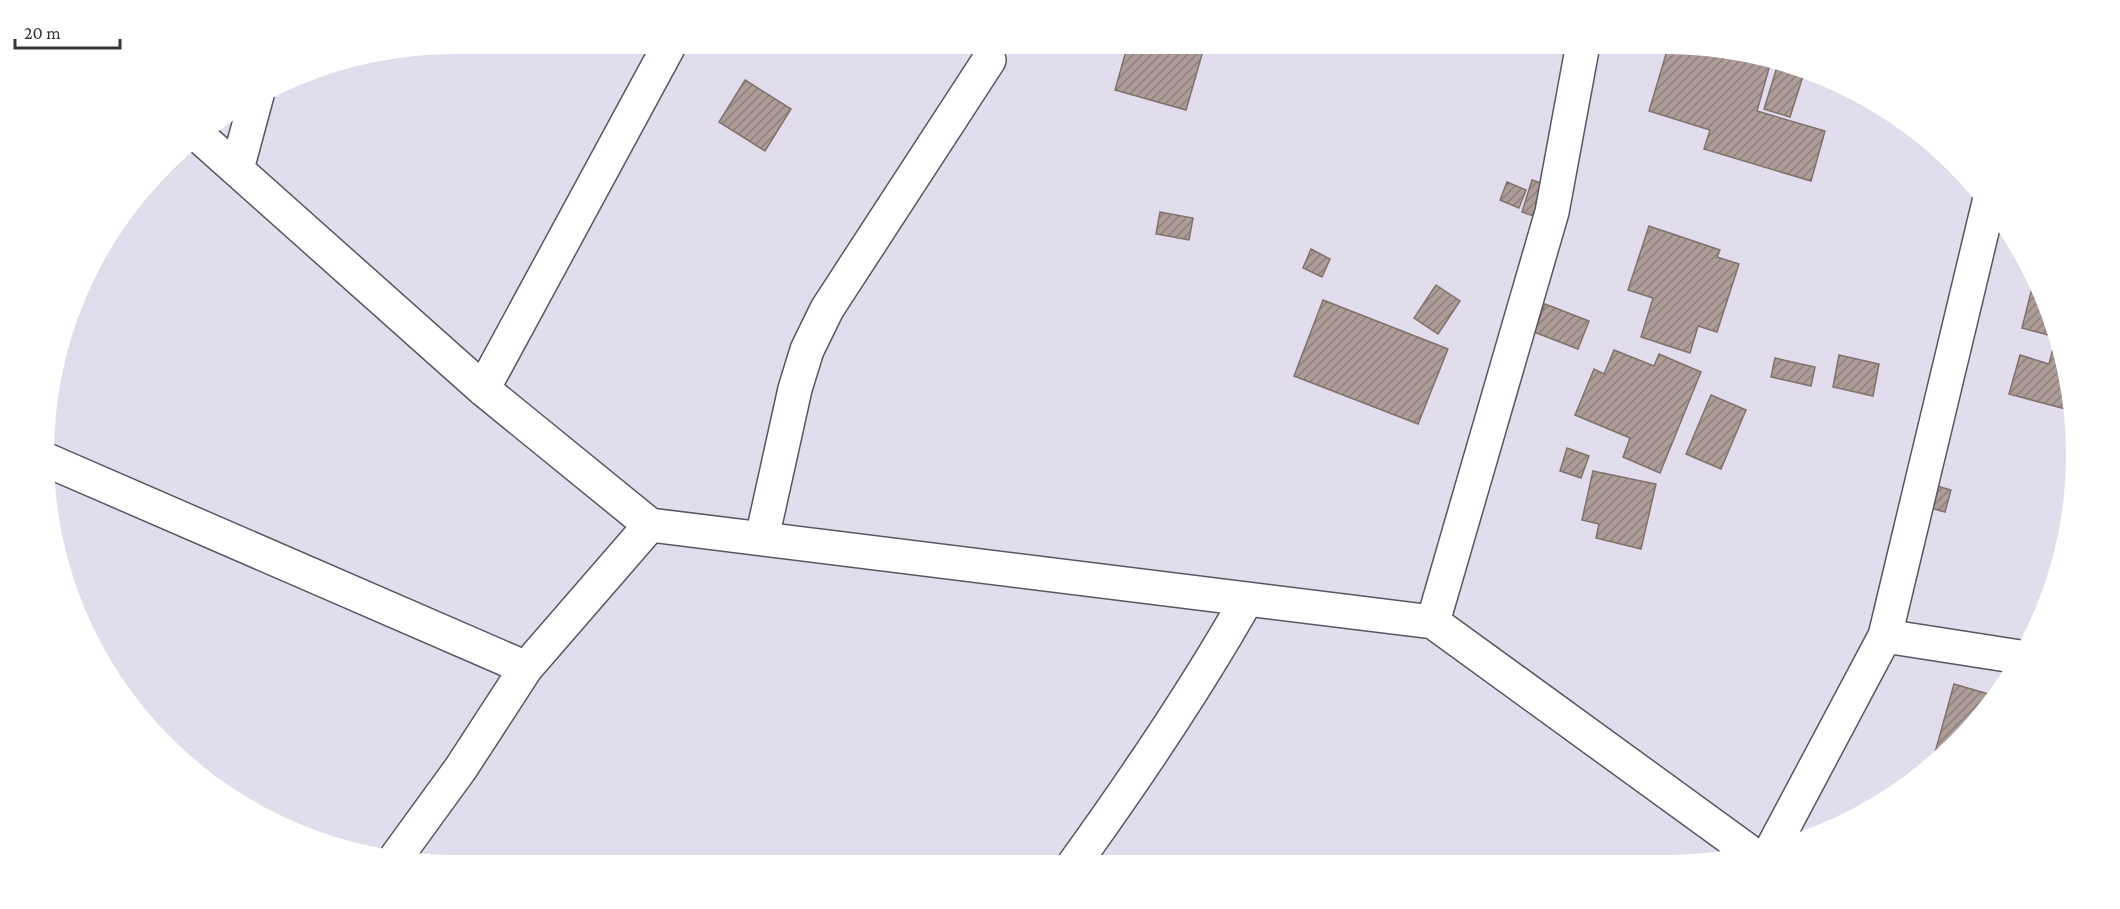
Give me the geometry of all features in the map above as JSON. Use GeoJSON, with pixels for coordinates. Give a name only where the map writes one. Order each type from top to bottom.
{"type":"FeatureCollection","features":[{"type":"Feature","properties":{"kind":"street"},"geometry":{"type":"LineString","coordinates":[[483,389],[665,54]]}},
{"type":"Feature","properties":{"kind":"street"},"geometry":{"type":"LineString","coordinates":[[1433,622],[1552,212],[1581,54]]}},
{"type":"Feature","properties":{"kind":"street"},"geometry":{"type":"LineString","coordinates":[[762,538],[795,389],[807,350],[827,309],[989,60]]}},
{"type":"Feature","properties":{"kind":"street"},"geometry":{"type":"LineString","coordinates":[[237,169],[253,108]]}},
{"type":"Feature","properties":{"kind":"street"},"geometry":{"type":"LineString","coordinates":[[205,141],[483,389],[650,525],[1433,622],[1744,847]]}},
{"type":"Feature","properties":{"kind":"street"},"geometry":{"type":"LineString","coordinates":[[1777,839],[1885,636],[1986,215]]}},
{"type":"Feature","properties":{"kind":"street"},"geometry":{"type":"LineString","coordinates":[[54,463],[526,668]]}},
{"type":"Feature","properties":{"kind":"street"},"geometry":{"type":"LineString","coordinates":[[400,852],[461,768],[526,668],[650,525]]}},
{"type":"Feature","properties":{"kind":"street"},"geometry":{"type":"LineString","coordinates":[[1081,855],[1148,762],[1206,673],[1247,599]]}},
{"type":"Feature","properties":{"kind":"street"},"geometry":{"type":"LineString","coordinates":[[1885,636],[2012,656]]}},
{"type":"Feature","properties":{"kind":"building"},"geometry":{"type":"Polygon","coordinates":[[[1125,54],[1202,54],[1186,110],[1115,90],[1125,54]]]}},
{"type":"Feature","properties":{"kind":"building"},"geometry":{"type":"Polygon","coordinates":[[[1666,54],[1718,57],[1769,68],[1757,111],[1825,131],[1811,181],[1704,149],[1710,130],[1649,111],[1666,54]]]}},
{"type":"Feature","properties":{"kind":"building"},"geometry":{"type":"Polygon","coordinates":[[[1776,70],[1802,78],[1790,117],[1764,109],[1776,70]]]}},
{"type":"Feature","properties":{"kind":"building"},"geometry":{"type":"Polygon","coordinates":[[[745,80],[791,109],[765,151],[719,122],[745,80]]]}},
{"type":"Feature","properties":{"kind":"building"},"geometry":{"type":"Polygon","coordinates":[[[1532,180],[1556,188],[1546,220],[1522,212],[1532,180]]]}},
{"type":"Feature","properties":{"kind":"building"},"geometry":{"type":"Polygon","coordinates":[[[1507,182],[1526,190],[1519,208],[1500,200],[1507,182]]]}},
{"type":"Feature","properties":{"kind":"building"},"geometry":{"type":"Polygon","coordinates":[[[1160,212],[1193,218],[1189,240],[1156,234],[1160,212]]]}},
{"type":"Feature","properties":{"kind":"building"},"geometry":{"type":"Polygon","coordinates":[[[1649,226],[1720,250],[1717,257],[1739,264],[1717,332],[1698,326],[1690,353],[1641,337],[1653,298],[1628,290],[1649,226]]]}},
{"type":"Feature","properties":{"kind":"building"},"geometry":{"type":"Polygon","coordinates":[[[1311,249],[1330,259],[1322,277],[1303,268],[1311,249]]]}},
{"type":"Feature","properties":{"kind":"building"},"geometry":{"type":"Polygon","coordinates":[[[1436,285],[1460,301],[1438,334],[1414,318],[1436,285]]]}},
{"type":"Feature","properties":{"kind":"building"},"geometry":{"type":"Polygon","coordinates":[[[2031,291],[2047,335],[2022,328],[2031,291]]]}},
{"type":"Feature","properties":{"kind":"building"},"geometry":{"type":"Polygon","coordinates":[[[1323,300],[1448,349],[1418,424],[1294,376],[1323,300]]]}},
{"type":"Feature","properties":{"kind":"building"},"geometry":{"type":"Polygon","coordinates":[[[1545,304],[1589,321],[1578,349],[1534,332],[1545,304]]]}},
{"type":"Feature","properties":{"kind":"building"},"geometry":{"type":"Polygon","coordinates":[[[1614,350],[1654,366],[1659,354],[1701,372],[1660,473],[1623,457],[1630,438],[1575,415],[1594,369],[1604,374],[1614,350]]]}},
{"type":"Feature","properties":{"kind":"building"},"geometry":{"type":"Polygon","coordinates":[[[2052,352],[2063,408],[2009,394],[2020,355],[2049,364],[2052,352]]]}},
{"type":"Feature","properties":{"kind":"building"},"geometry":{"type":"Polygon","coordinates":[[[1839,355],[1879,364],[1873,396],[1833,387],[1839,355]]]}},
{"type":"Feature","properties":{"kind":"building"},"geometry":{"type":"Polygon","coordinates":[[[1775,358],[1815,367],[1811,386],[1771,377],[1775,358]]]}},
{"type":"Feature","properties":{"kind":"building"},"geometry":{"type":"Polygon","coordinates":[[[1711,395],[1746,410],[1721,469],[1686,454],[1711,395]]]}},
{"type":"Feature","properties":{"kind":"building"},"geometry":{"type":"Polygon","coordinates":[[[1567,448],[1589,456],[1581,478],[1560,471],[1567,448]]]}},
{"type":"Feature","properties":{"kind":"building"},"geometry":{"type":"Polygon","coordinates":[[[1593,471],[1656,484],[1641,549],[1596,538],[1599,524],[1582,520],[1593,471]]]}},
{"type":"Feature","properties":{"kind":"building"},"geometry":{"type":"Polygon","coordinates":[[[1930,484],[1951,490],[1945,512],[1923,506],[1930,484]]]}},
{"type":"Feature","properties":{"kind":"building"},"geometry":{"type":"Polygon","coordinates":[[[1954,684],[1986,693],[1967,719],[1935,751],[1954,684]]]}}]}
